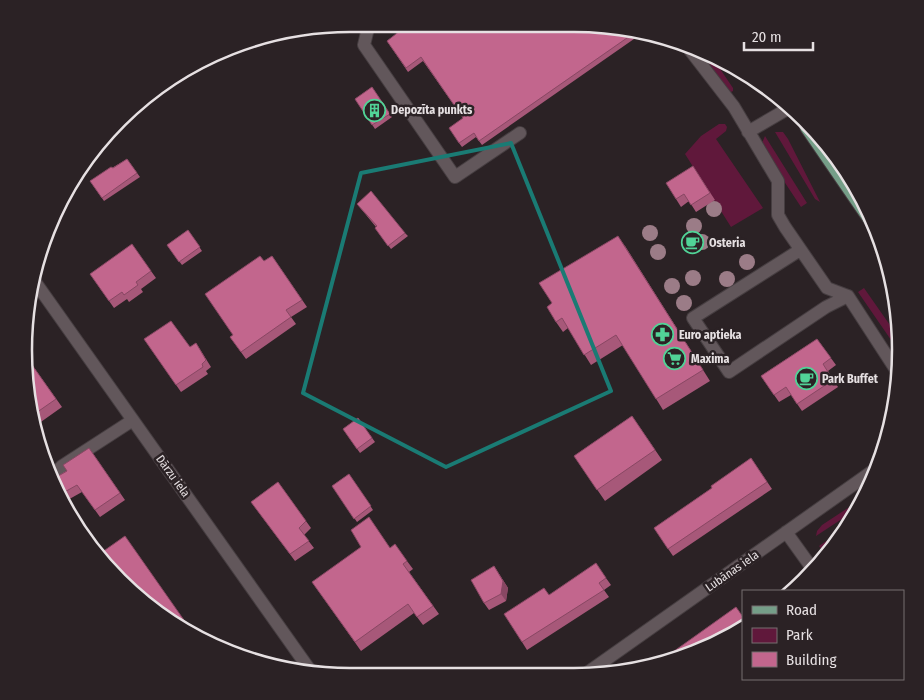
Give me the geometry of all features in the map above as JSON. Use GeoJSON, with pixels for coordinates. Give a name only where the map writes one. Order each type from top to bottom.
{"type":"FeatureCollection","features":[{"type":"Feature","properties":{"kind":"street"},"geometry":{"type":"LineString","coordinates":[[367,32],[364,45],[455,177],[520,133]]}},
{"type":"Feature","properties":{"kind":"street"},"geometry":{"type":"LineString","coordinates":[[695,57],[734,107],[778,181],[778,215],[800,250],[827,288],[848,296],[891,363]]}},
{"type":"Feature","properties":{"kind":"street"},"geometry":{"type":"LineString","coordinates":[[748,132],[783,111]]}},
{"type":"Feature","properties":{"kind":"street"},"geometry":{"type":"LineString","coordinates":[[800,250],[693,318],[729,372],[826,307],[848,296]]}},
{"type":"Feature","properties":{"kind":"street","name":"Dārzu iela"},"geometry":{"type":"LineString","coordinates":[[39,289],[306,664]]}},
{"type":"Feature","properties":{"kind":"street"},"geometry":{"type":"LineString","coordinates":[[57,472],[62,466],[133,420]]}},
{"type":"Feature","properties":{"kind":"street","name":"Lubānas iela"},"geometry":{"type":"LineString","coordinates":[[597,667],[865,477]]}},
{"type":"Feature","properties":{"kind":"street"},"geometry":{"type":"LineString","coordinates":[[786,532],[809,564]]}},
{"type":"Feature","properties":{"kind":"highlighted area"},"geometry":{"type":"Polygon","coordinates":[[[511,143],[611,391],[446,467],[303,393],[361,173],[511,143]]]}},
{"type":"Feature","properties":{"kind":"green space"},"geometry":{"type":"Polygon","coordinates":[[[705,61],[719,68],[733,88],[733,91],[729,93],[705,61]]]}},
{"type":"Feature","properties":{"kind":"green space"},"geometry":{"type":"Polygon","coordinates":[[[719,124],[725,124],[727,127],[726,131],[716,139],[763,208],[731,227],[685,154],[701,136],[719,124]]]}},
{"type":"Feature","properties":{"kind":"green space"},"geometry":{"type":"Polygon","coordinates":[[[775,132],[783,132],[788,139],[820,202],[815,199],[775,132]]]}},
{"type":"Feature","properties":{"kind":"green space"},"geometry":{"type":"Polygon","coordinates":[[[765,136],[807,203],[801,207],[766,154],[762,143],[765,136]]]}},
{"type":"Feature","properties":{"kind":"green space"},"geometry":{"type":"Polygon","coordinates":[[[864,288],[891,326],[892,341],[858,292],[864,288]]]}},
{"type":"Feature","properties":{"kind":"green space"},"geometry":{"type":"Polygon","coordinates":[[[850,506],[843,518],[816,536],[817,531],[822,525],[850,506]]]}},
{"type":"Feature","properties":{"kind":"green space"},"geometry":{"type":"Polygon","coordinates":[[[829,539],[821,549],[819,546],[829,539]]]}},
{"type":"Feature","properties":{"kind":"building"},"geometry":{"type":"Polygon","coordinates":[[[398,32],[574,32],[628,37],[479,141],[474,133],[459,143],[449,128],[463,118],[421,57],[406,68],[387,41],[398,32]]]}},
{"type":"Feature","properties":{"kind":"building","name":"Depozīta punkts"},"geometry":{"type":"Polygon","coordinates":[[[372,87],[390,114],[372,125],[355,99],[372,87]]]}},
{"type":"Feature","properties":{"kind":"building"},"geometry":{"type":"Polygon","coordinates":[[[127,159],[137,173],[102,198],[90,181],[127,159]]]}},
{"type":"Feature","properties":{"kind":"building"},"geometry":{"type":"Polygon","coordinates":[[[693,166],[710,193],[691,205],[684,194],[676,199],[666,183],[693,166]]]}},
{"type":"Feature","properties":{"kind":"building"},"geometry":{"type":"Polygon","coordinates":[[[371,191],[405,233],[388,246],[375,228],[377,226],[357,204],[371,191]]]}},
{"type":"Feature","properties":{"kind":"building"},"geometry":{"type":"Polygon","coordinates":[[[188,230],[200,247],[179,262],[167,245],[188,230]]]}},
{"type":"Feature","properties":{"kind":"building"},"geometry":{"type":"Polygon","coordinates":[[[618,236],[703,370],[656,399],[616,335],[584,355],[562,318],[556,322],[547,307],[552,303],[539,283],[618,236]]]}},
{"type":"Feature","properties":{"kind":"building"},"geometry":{"type":"Polygon","coordinates":[[[132,244],[151,271],[136,282],[138,285],[124,295],[122,292],[109,301],[90,274],[132,244]]]}},
{"type":"Feature","properties":{"kind":"building"},"geometry":{"type":"Polygon","coordinates":[[[260,256],[264,261],[272,256],[302,300],[286,310],[291,317],[241,352],[230,337],[233,335],[205,294],[260,256]]]}},
{"type":"Feature","properties":{"kind":"building"},"geometry":{"type":"Polygon","coordinates":[[[171,321],[190,347],[196,343],[206,360],[202,364],[203,367],[176,385],[144,339],[171,321]]]}},
{"type":"Feature","properties":{"kind":"building"},"geometry":{"type":"Polygon","coordinates":[[[817,339],[831,358],[823,364],[833,380],[797,404],[786,387],[774,395],[761,376],[817,339]]]}},
{"type":"Feature","properties":{"kind":"building"},"geometry":{"type":"Polygon","coordinates":[[[33,366],[56,399],[39,411],[33,366]]]}},
{"type":"Feature","properties":{"kind":"building"},"geometry":{"type":"Polygon","coordinates":[[[632,416],[655,450],[597,490],[574,456],[632,416]]]}},
{"type":"Feature","properties":{"kind":"building"},"geometry":{"type":"Polygon","coordinates":[[[358,418],[372,438],[357,449],[343,429],[358,418]]]}},
{"type":"Feature","properties":{"kind":"building"},"geometry":{"type":"Polygon","coordinates":[[[89,448],[120,493],[95,510],[77,485],[66,491],[59,476],[67,471],[63,465],[89,448]]]}},
{"type":"Feature","properties":{"kind":"building"},"geometry":{"type":"Polygon","coordinates":[[[751,458],[767,482],[668,549],[654,528],[712,488],[711,486],[751,458]]]}},
{"type":"Feature","properties":{"kind":"building"},"geometry":{"type":"Polygon","coordinates":[[[349,474],[371,506],[354,519],[332,486],[349,474]]]}},
{"type":"Feature","properties":{"kind":"building"},"geometry":{"type":"Polygon","coordinates":[[[278,482],[306,521],[299,528],[309,541],[290,554],[251,502],[278,482]]]}},
{"type":"Feature","properties":{"kind":"building"},"geometry":{"type":"Polygon","coordinates":[[[369,517],[390,548],[395,544],[407,561],[403,564],[433,606],[417,617],[408,604],[355,642],[312,582],[361,547],[351,530],[369,517]]]}},
{"type":"Feature","properties":{"kind":"building"},"geometry":{"type":"Polygon","coordinates":[[[125,536],[184,621],[141,589],[125,575],[104,551],[125,536]]]}},
{"type":"Feature","properties":{"kind":"building"},"geometry":{"type":"Polygon","coordinates":[[[596,563],[606,578],[599,583],[604,590],[522,642],[504,614],[544,588],[549,595],[596,563]]]}},
{"type":"Feature","properties":{"kind":"building"},"geometry":{"type":"Polygon","coordinates":[[[494,566],[503,581],[501,594],[484,603],[471,580],[494,566]]]}},
{"type":"Feature","properties":{"kind":"building"},"geometry":{"type":"Polygon","coordinates":[[[736,607],[742,616],[742,619],[733,625],[673,652],[736,607]]]}},
{"type":"Feature","properties":{"kind":"place","name":"Depozīta punkts"},"geometry":{"type":"Point","coordinates":[375,110]}},
{"type":"Feature","properties":{"kind":"place","name":"Osteria"},"geometry":{"type":"Point","coordinates":[693,243]}},
{"type":"Feature","properties":{"kind":"place","name":"Euro aptieka"},"geometry":{"type":"Point","coordinates":[663,335]}},
{"type":"Feature","properties":{"kind":"place","name":"Maxima"},"geometry":{"type":"Point","coordinates":[675,359]}},
{"type":"Feature","properties":{"kind":"place","name":"Park Buffet"},"geometry":{"type":"Point","coordinates":[806,379]}}]}
